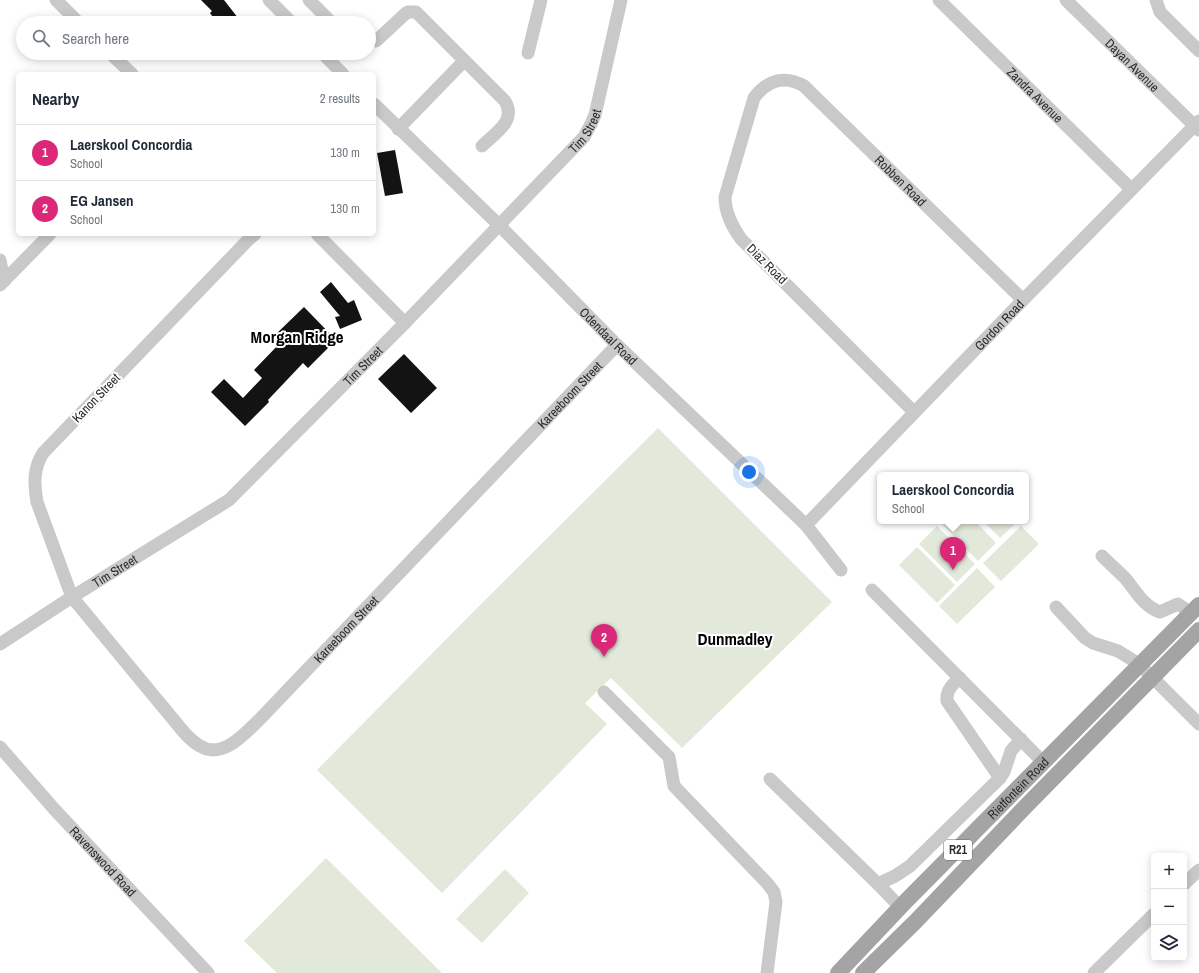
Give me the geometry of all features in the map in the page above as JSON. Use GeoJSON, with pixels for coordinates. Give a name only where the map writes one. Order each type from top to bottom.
{"type":"FeatureCollection","features":[{"type":"Feature","properties":{"kind":"main road","name":"Rietfontein Road"},"geometry":{"type":"LineString","coordinates":[[838,973],[1139,664],[1196,609]]}},
{"type":"Feature","properties":{"kind":"main road","name":"Rietfontein Road"},"geometry":{"type":"LineString","coordinates":[[863,973],[916,921],[1024,807],[1199,630]]}},
{"type":"Feature","properties":{"kind":"main road"},"geometry":{"type":"LineString","coordinates":[[901,908],[916,921]]}},
{"type":"Feature","properties":{"kind":"street"},"geometry":{"type":"LineString","coordinates":[[56,0],[72,16]]}},
{"type":"Feature","properties":{"kind":"street"},"geometry":{"type":"LineString","coordinates":[[269,0],[285,16]]}},
{"type":"Feature","properties":{"kind":"street"},"geometry":{"type":"LineString","coordinates":[[309,0],[325,16]]}},
{"type":"Feature","properties":{"kind":"street"},"geometry":{"type":"LineString","coordinates":[[528,53],[541,0]]}},
{"type":"Feature","properties":{"kind":"street","name":"Tim Street"},"geometry":{"type":"LineString","coordinates":[[0,644],[72,597],[229,500],[405,323],[584,137],[595,115],[621,0]]}},
{"type":"Feature","properties":{"kind":"street","name":"Zandra Avenue"},"geometry":{"type":"LineString","coordinates":[[939,0],[1131,189]]}},
{"type":"Feature","properties":{"kind":"street","name":"Dayan Avenue"},"geometry":{"type":"LineString","coordinates":[[1066,0],[1198,126]]}},
{"type":"Feature","properties":{"kind":"street"},"geometry":{"type":"LineString","coordinates":[[1156,0],[1156,5],[1160,12],[1199,51]]}},
{"type":"Feature","properties":{"kind":"street"},"geometry":{"type":"LineString","coordinates":[[376,41],[405,14],[408,12],[416,12],[505,101],[508,106],[509,118],[506,123],[482,146]]}},
{"type":"Feature","properties":{"kind":"street"},"geometry":{"type":"LineString","coordinates":[[117,60],[130,72]]}},
{"type":"Feature","properties":{"kind":"street"},"geometry":{"type":"LineString","coordinates":[[329,60],[341,72]]}},
{"type":"Feature","properties":{"kind":"street"},"geometry":{"type":"LineString","coordinates":[[398,129],[464,61]]}},
{"type":"Feature","properties":{"kind":"street","name":"Robben Road"},"geometry":{"type":"LineString","coordinates":[[771,83],[794,80],[804,86],[1023,300]]}},
{"type":"Feature","properties":{"kind":"street","name":"Diaz Road"},"geometry":{"type":"LineString","coordinates":[[771,83],[764,86],[754,98],[725,197],[725,206],[730,221],[741,239],[914,412]]}},
{"type":"Feature","properties":{"kind":"street","name":"Odendaal Road"},"geometry":{"type":"LineString","coordinates":[[376,106],[499,225],[617,345],[806,525],[841,570]]}},
{"type":"Feature","properties":{"kind":"street","name":"Gordon Road"},"geometry":{"type":"LineString","coordinates":[[806,525],[1131,189],[1198,126]]}},
{"type":"Feature","properties":{"kind":"street"},"geometry":{"type":"LineString","coordinates":[[2,283],[48,236]]}},
{"type":"Feature","properties":{"kind":"street","name":"Kanon Street"},"geometry":{"type":"LineString","coordinates":[[72,597],[37,502],[34,487],[38,461],[253,236]]}},
{"type":"Feature","properties":{"kind":"street"},"geometry":{"type":"LineString","coordinates":[[319,236],[405,323]]}},
{"type":"Feature","properties":{"kind":"street"},"geometry":{"type":"LineString","coordinates":[[0,260],[2,283]]}},
{"type":"Feature","properties":{"kind":"street","name":"Kareeboom Street"},"geometry":{"type":"LineString","coordinates":[[72,597],[182,730],[201,747],[211,750],[222,749],[232,744],[260,719],[617,345]]}},
{"type":"Feature","properties":{"kind":"street"},"geometry":{"type":"LineString","coordinates":[[1102,556],[1124,578],[1145,604],[1154,610],[1160,612],[1178,604],[1196,609]]}},
{"type":"Feature","properties":{"kind":"street"},"geometry":{"type":"LineString","coordinates":[[872,590],[1044,763]]}},
{"type":"Feature","properties":{"kind":"street"},"geometry":{"type":"LineString","coordinates":[[1056,607],[1085,638],[1093,643],[1118,651],[1139,664],[1199,724]]}},
{"type":"Feature","properties":{"kind":"street"},"geometry":{"type":"LineString","coordinates":[[960,678],[948,690],[946,695],[947,701],[1000,778]]}},
{"type":"Feature","properties":{"kind":"street"},"geometry":{"type":"LineString","coordinates":[[604,692],[669,757],[674,786],[774,892],[776,902],[767,973]]}},
{"type":"Feature","properties":{"kind":"street"},"geometry":{"type":"LineString","coordinates":[[878,884],[910,866],[1000,778],[1004,772],[1011,751],[1021,739]]}},
{"type":"Feature","properties":{"kind":"street","name":"Ravenswood Road"},"geometry":{"type":"LineString","coordinates":[[0,748],[61,816],[208,973]]}},
{"type":"Feature","properties":{"kind":"street"},"geometry":{"type":"LineString","coordinates":[[770,779],[901,908]]}},
{"type":"Feature","properties":{"kind":"street"},"geometry":{"type":"LineString","coordinates":[[1187,881],[1199,870]]}},
{"type":"Feature","properties":{"kind":"street"},"geometry":{"type":"LineString","coordinates":[[1094,973],[1151,917]]}},
{"type":"Feature","properties":{"kind":"shaded area"},"geometry":{"type":"Polygon","coordinates":[[[658,428],[832,602],[682,748],[611,678],[585,703],[607,724],[442,893],[317,770],[658,428]]]}},
{"type":"Feature","properties":{"kind":"shaded area"},"geometry":{"type":"Polygon","coordinates":[[[942,524],[978,524],[996,543],[978,561],[942,524]]]}},
{"type":"Feature","properties":{"kind":"shaded area"},"geometry":{"type":"Polygon","coordinates":[[[986,524],[1015,524],[1000,538],[986,524]]]}},
{"type":"Feature","properties":{"kind":"shaded area"},"geometry":{"type":"Polygon","coordinates":[[[937,526],[975,564],[957,582],[919,544],[937,526]]]}},
{"type":"Feature","properties":{"kind":"shaded area"},"geometry":{"type":"Polygon","coordinates":[[[1021,526],[1039,544],[1001,581],[983,563],[1021,526]]]}},
{"type":"Feature","properties":{"kind":"shaded area"},"geometry":{"type":"Polygon","coordinates":[[[917,547],[955,585],[937,603],[899,565],[917,547]]]}},
{"type":"Feature","properties":{"kind":"shaded area"},"geometry":{"type":"Polygon","coordinates":[[[977,568],[995,587],[957,624],[939,606],[977,568]]]}},
{"type":"Feature","properties":{"kind":"shaded area"},"geometry":{"type":"Polygon","coordinates":[[[326,858],[442,973],[277,973],[244,941],[326,858]]]}},
{"type":"Feature","properties":{"kind":"shaded area"},"geometry":{"type":"Polygon","coordinates":[[[505,869],[529,893],[482,943],[456,919],[505,869]]]}},
{"type":"Feature","properties":{"kind":"building"},"geometry":{"type":"Polygon","coordinates":[[[201,0],[224,0],[237,16],[212,16],[210,13],[212,11],[201,0]]]}},
{"type":"Feature","properties":{"kind":"building"},"geometry":{"type":"Polygon","coordinates":[[[395,150],[403,193],[385,196],[377,153],[395,150]]]}},
{"type":"Feature","properties":{"kind":"building"},"geometry":{"type":"Polygon","coordinates":[[[331,282],[348,303],[354,300],[362,320],[340,329],[335,317],[340,316],[320,292],[331,282]]]}},
{"type":"Feature","properties":{"kind":"building"},"geometry":{"type":"Polygon","coordinates":[[[304,307],[336,340],[308,368],[303,363],[268,400],[269,402],[245,426],[211,392],[224,379],[243,398],[262,378],[254,370],[282,341],[275,335],[304,307]]]}},
{"type":"Feature","properties":{"kind":"building"},"geometry":{"type":"Polygon","coordinates":[[[404,354],[437,388],[411,413],[378,379],[404,354]]]}},
{"type":"Feature","properties":{"kind":"place","name":"Laerskool Concordia"},"geometry":{"type":"Point","coordinates":[953,570]}},
{"type":"Feature","properties":{"kind":"place","name":"EG Jansen"},"geometry":{"type":"Point","coordinates":[604,657]}},
{"type":"Feature","properties":{"kind":"district","name":"Morgan Ridge"},"geometry":{"type":"Point","coordinates":[297,336]}},
{"type":"Feature","properties":{"kind":"district","name":"Dunmadley"},"geometry":{"type":"Point","coordinates":[735,638]}}]}
